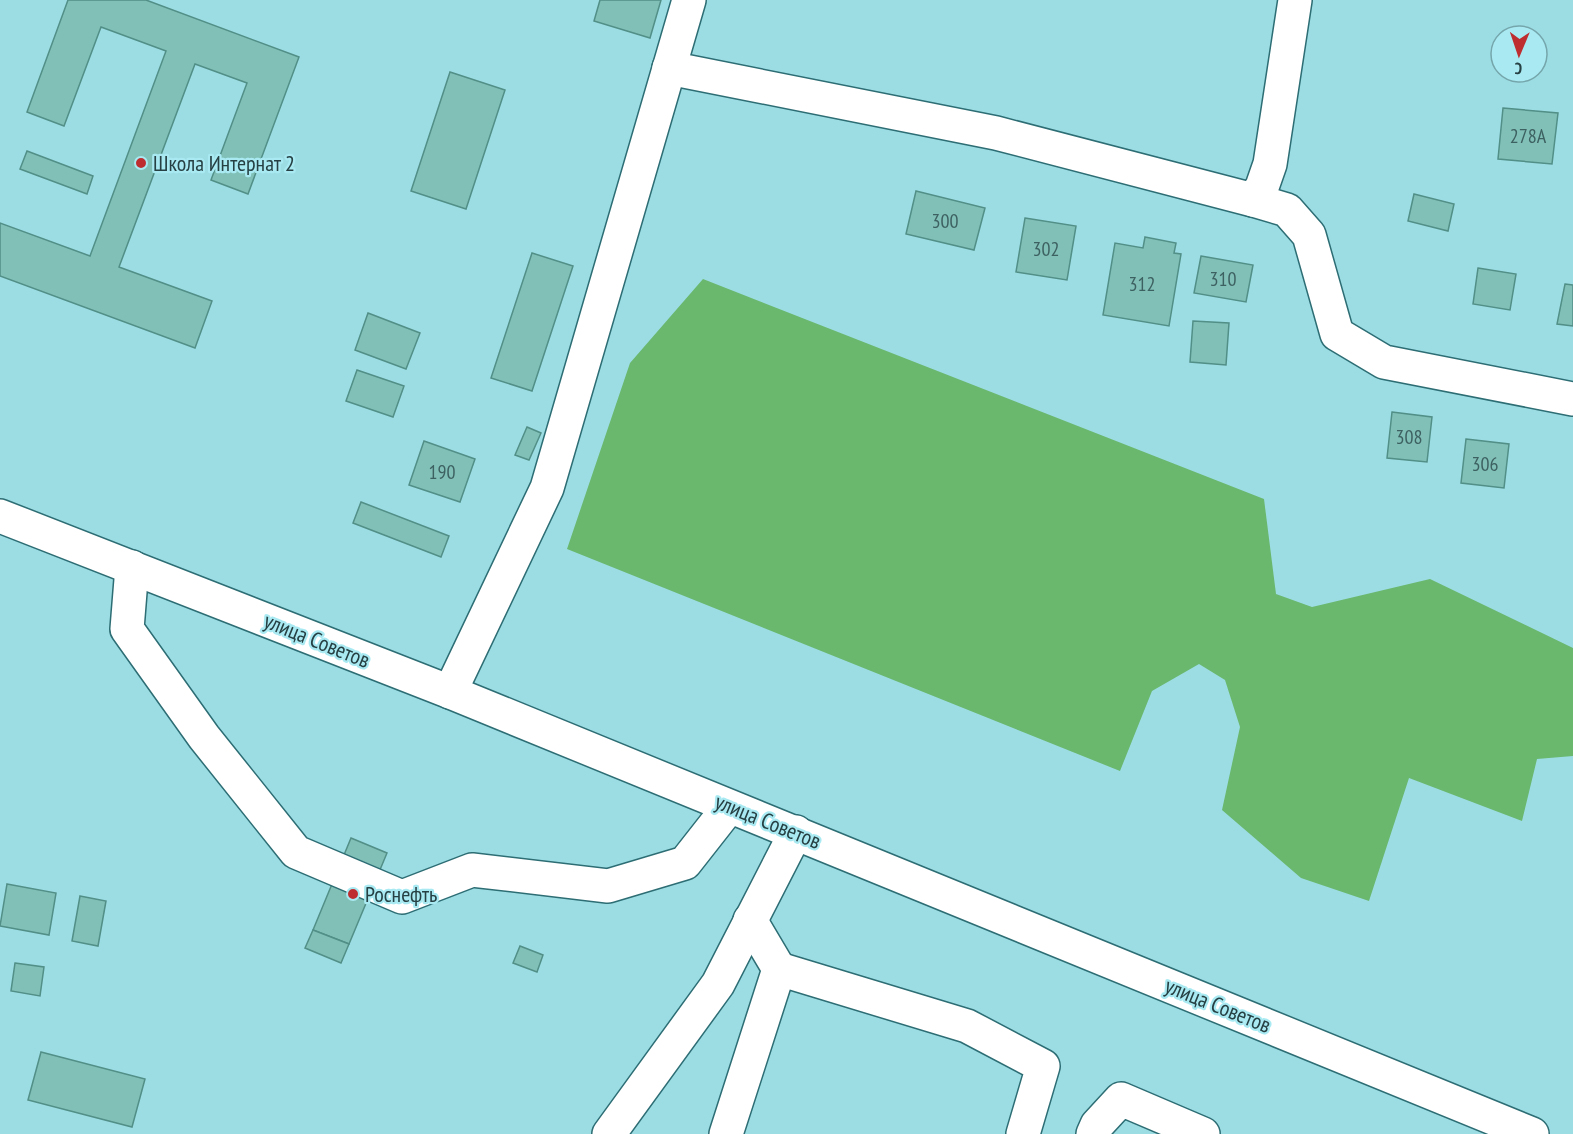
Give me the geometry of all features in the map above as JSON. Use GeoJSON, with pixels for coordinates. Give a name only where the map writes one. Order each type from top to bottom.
{"type":"FeatureCollection","features":[{"type":"Feature","properties":{"kind":"street"},"geometry":{"type":"LineString","coordinates":[[450,693],[546,489],[689,0]]}},
{"type":"Feature","properties":{"kind":"street"},"geometry":{"type":"LineString","coordinates":[[1253,200],[1262,187],[1270,164],[1294,0]]}},
{"type":"Feature","properties":{"kind":"street"},"geometry":{"type":"LineString","coordinates":[[669,69],[996,133],[1287,210],[1309,235],[1337,334],[1384,362],[1573,399]]}},
{"type":"Feature","properties":{"kind":"street","name":"улица Советов"},"geometry":{"type":"LineString","coordinates":[[0,516],[796,832],[1532,1134]]}},
{"type":"Feature","properties":{"kind":"street"},"geometry":{"type":"LineString","coordinates":[[132,567],[127,629],[204,736],[296,852],[402,897],[472,870],[608,886],[685,863],[729,807]]}},
{"type":"Feature","properties":{"kind":"street"},"geometry":{"type":"LineString","coordinates":[[609,1134],[718,984],[796,832]]}},
{"type":"Feature","properties":{"kind":"street"},"geometry":{"type":"LineString","coordinates":[[750,920],[779,969],[968,1026],[1043,1066],[1023,1134]]}},
{"type":"Feature","properties":{"kind":"street"},"geometry":{"type":"LineString","coordinates":[[726,1134],[779,969]]}},
{"type":"Feature","properties":{"kind":"street"},"geometry":{"type":"LineString","coordinates":[[1094,1134],[1097,1125],[1121,1099],[1203,1134]]}},
{"type":"Feature","properties":{"kind":"green space"},"geometry":{"type":"Polygon","coordinates":[[[703,279],[1264,499],[1276,594],[1312,607],[1430,579],[1573,648],[1573,756],[1537,759],[1522,821],[1409,778],[1369,901],[1301,878],[1222,810],[1240,727],[1225,680],[1199,664],[1152,691],[1120,771],[567,549],[630,363],[703,279]]]}},
{"type":"Feature","properties":{"kind":"building"},"geometry":{"type":"Polygon","coordinates":[[[68,0],[146,0],[299,57],[248,194],[211,180],[247,83],[195,64],[119,267],[212,301],[195,348],[0,276],[0,223],[90,256],[166,51],[101,27],[64,126],[27,112],[68,0]]]}},
{"type":"Feature","properties":{"kind":"building"},"geometry":{"type":"Polygon","coordinates":[[[600,0],[661,0],[650,38],[594,21],[600,0]]]}},
{"type":"Feature","properties":{"kind":"building"},"geometry":{"type":"Polygon","coordinates":[[[450,72],[505,90],[466,209],[411,191],[450,72]]]}},
{"type":"Feature","properties":{"kind":"building"},"geometry":{"type":"Polygon","coordinates":[[[1503,108],[1558,113],[1552,164],[1498,159],[1503,108]]]}},
{"type":"Feature","properties":{"kind":"building"},"geometry":{"type":"Polygon","coordinates":[[[27,151],[93,176],[87,194],[20,169],[27,151]]]}},
{"type":"Feature","properties":{"kind":"building"},"geometry":{"type":"Polygon","coordinates":[[[916,191],[985,208],[974,250],[906,234],[916,191]]]}},
{"type":"Feature","properties":{"kind":"building"},"geometry":{"type":"Polygon","coordinates":[[[1414,194],[1454,204],[1448,231],[1408,221],[1414,194]]]}},
{"type":"Feature","properties":{"kind":"building"},"geometry":{"type":"Polygon","coordinates":[[[1025,218],[1076,226],[1067,280],[1016,272],[1025,218]]]}},
{"type":"Feature","properties":{"kind":"building"},"geometry":{"type":"Polygon","coordinates":[[[1145,237],[1176,243],[1174,253],[1181,254],[1169,326],[1103,315],[1115,243],[1143,248],[1145,237]]]}},
{"type":"Feature","properties":{"kind":"building"},"geometry":{"type":"Polygon","coordinates":[[[532,253],[573,266],[532,391],[491,378],[532,253]]]}},
{"type":"Feature","properties":{"kind":"building"},"geometry":{"type":"Polygon","coordinates":[[[1201,256],[1253,265],[1246,302],[1194,293],[1201,256]]]}},
{"type":"Feature","properties":{"kind":"building"},"geometry":{"type":"Polygon","coordinates":[[[1478,268],[1516,274],[1510,310],[1473,304],[1478,268]]]}},
{"type":"Feature","properties":{"kind":"building"},"geometry":{"type":"Polygon","coordinates":[[[1565,284],[1573,285],[1573,326],[1557,324],[1565,284]]]}},
{"type":"Feature","properties":{"kind":"building"},"geometry":{"type":"Polygon","coordinates":[[[368,313],[420,333],[406,369],[355,350],[368,313]]]}},
{"type":"Feature","properties":{"kind":"building"},"geometry":{"type":"Polygon","coordinates":[[[1193,321],[1229,323],[1226,365],[1190,362],[1193,321]]]}},
{"type":"Feature","properties":{"kind":"building"},"geometry":{"type":"Polygon","coordinates":[[[357,370],[404,386],[393,417],[346,401],[357,370]]]}},
{"type":"Feature","properties":{"kind":"building"},"geometry":{"type":"Polygon","coordinates":[[[1392,412],[1432,417],[1427,462],[1387,458],[1392,412]]]}},
{"type":"Feature","properties":{"kind":"building"},"geometry":{"type":"Polygon","coordinates":[[[527,427],[541,433],[529,460],[515,455],[527,427]]]}},
{"type":"Feature","properties":{"kind":"building"},"geometry":{"type":"Polygon","coordinates":[[[1466,439],[1509,444],[1504,488],[1461,483],[1466,439]]]}},
{"type":"Feature","properties":{"kind":"building"},"geometry":{"type":"Polygon","coordinates":[[[424,441],[475,459],[460,502],[409,485],[424,441]]]}},
{"type":"Feature","properties":{"kind":"building"},"geometry":{"type":"Polygon","coordinates":[[[361,502],[449,536],[441,557],[353,523],[361,502]]]}},
{"type":"Feature","properties":{"kind":"building"},"geometry":{"type":"Polygon","coordinates":[[[351,838],[387,853],[349,944],[313,930],[351,838]]]}},
{"type":"Feature","properties":{"kind":"building"},"geometry":{"type":"Polygon","coordinates":[[[7,884],[56,893],[49,935],[0,926],[7,884]]]}},
{"type":"Feature","properties":{"kind":"building"},"geometry":{"type":"Polygon","coordinates":[[[80,896],[106,901],[98,946],[72,941],[80,896]]]}},
{"type":"Feature","properties":{"kind":"building"},"geometry":{"type":"Polygon","coordinates":[[[313,930],[349,944],[341,963],[305,948],[313,930]]]}},
{"type":"Feature","properties":{"kind":"building"},"geometry":{"type":"Polygon","coordinates":[[[520,946],[543,955],[537,972],[513,963],[520,946]]]}},
{"type":"Feature","properties":{"kind":"building"},"geometry":{"type":"Polygon","coordinates":[[[15,963],[44,967],[40,996],[11,991],[15,963]]]}},
{"type":"Feature","properties":{"kind":"building"},"geometry":{"type":"Polygon","coordinates":[[[41,1052],[145,1079],[132,1127],[28,1100],[41,1052]]]}},
{"type":"Feature","properties":{"kind":"place","name":"Школа Интернат 2"},"geometry":{"type":"Point","coordinates":[141,163]}},
{"type":"Feature","properties":{"kind":"place","name":"Роснефть"},"geometry":{"type":"Point","coordinates":[353,894]}}]}
